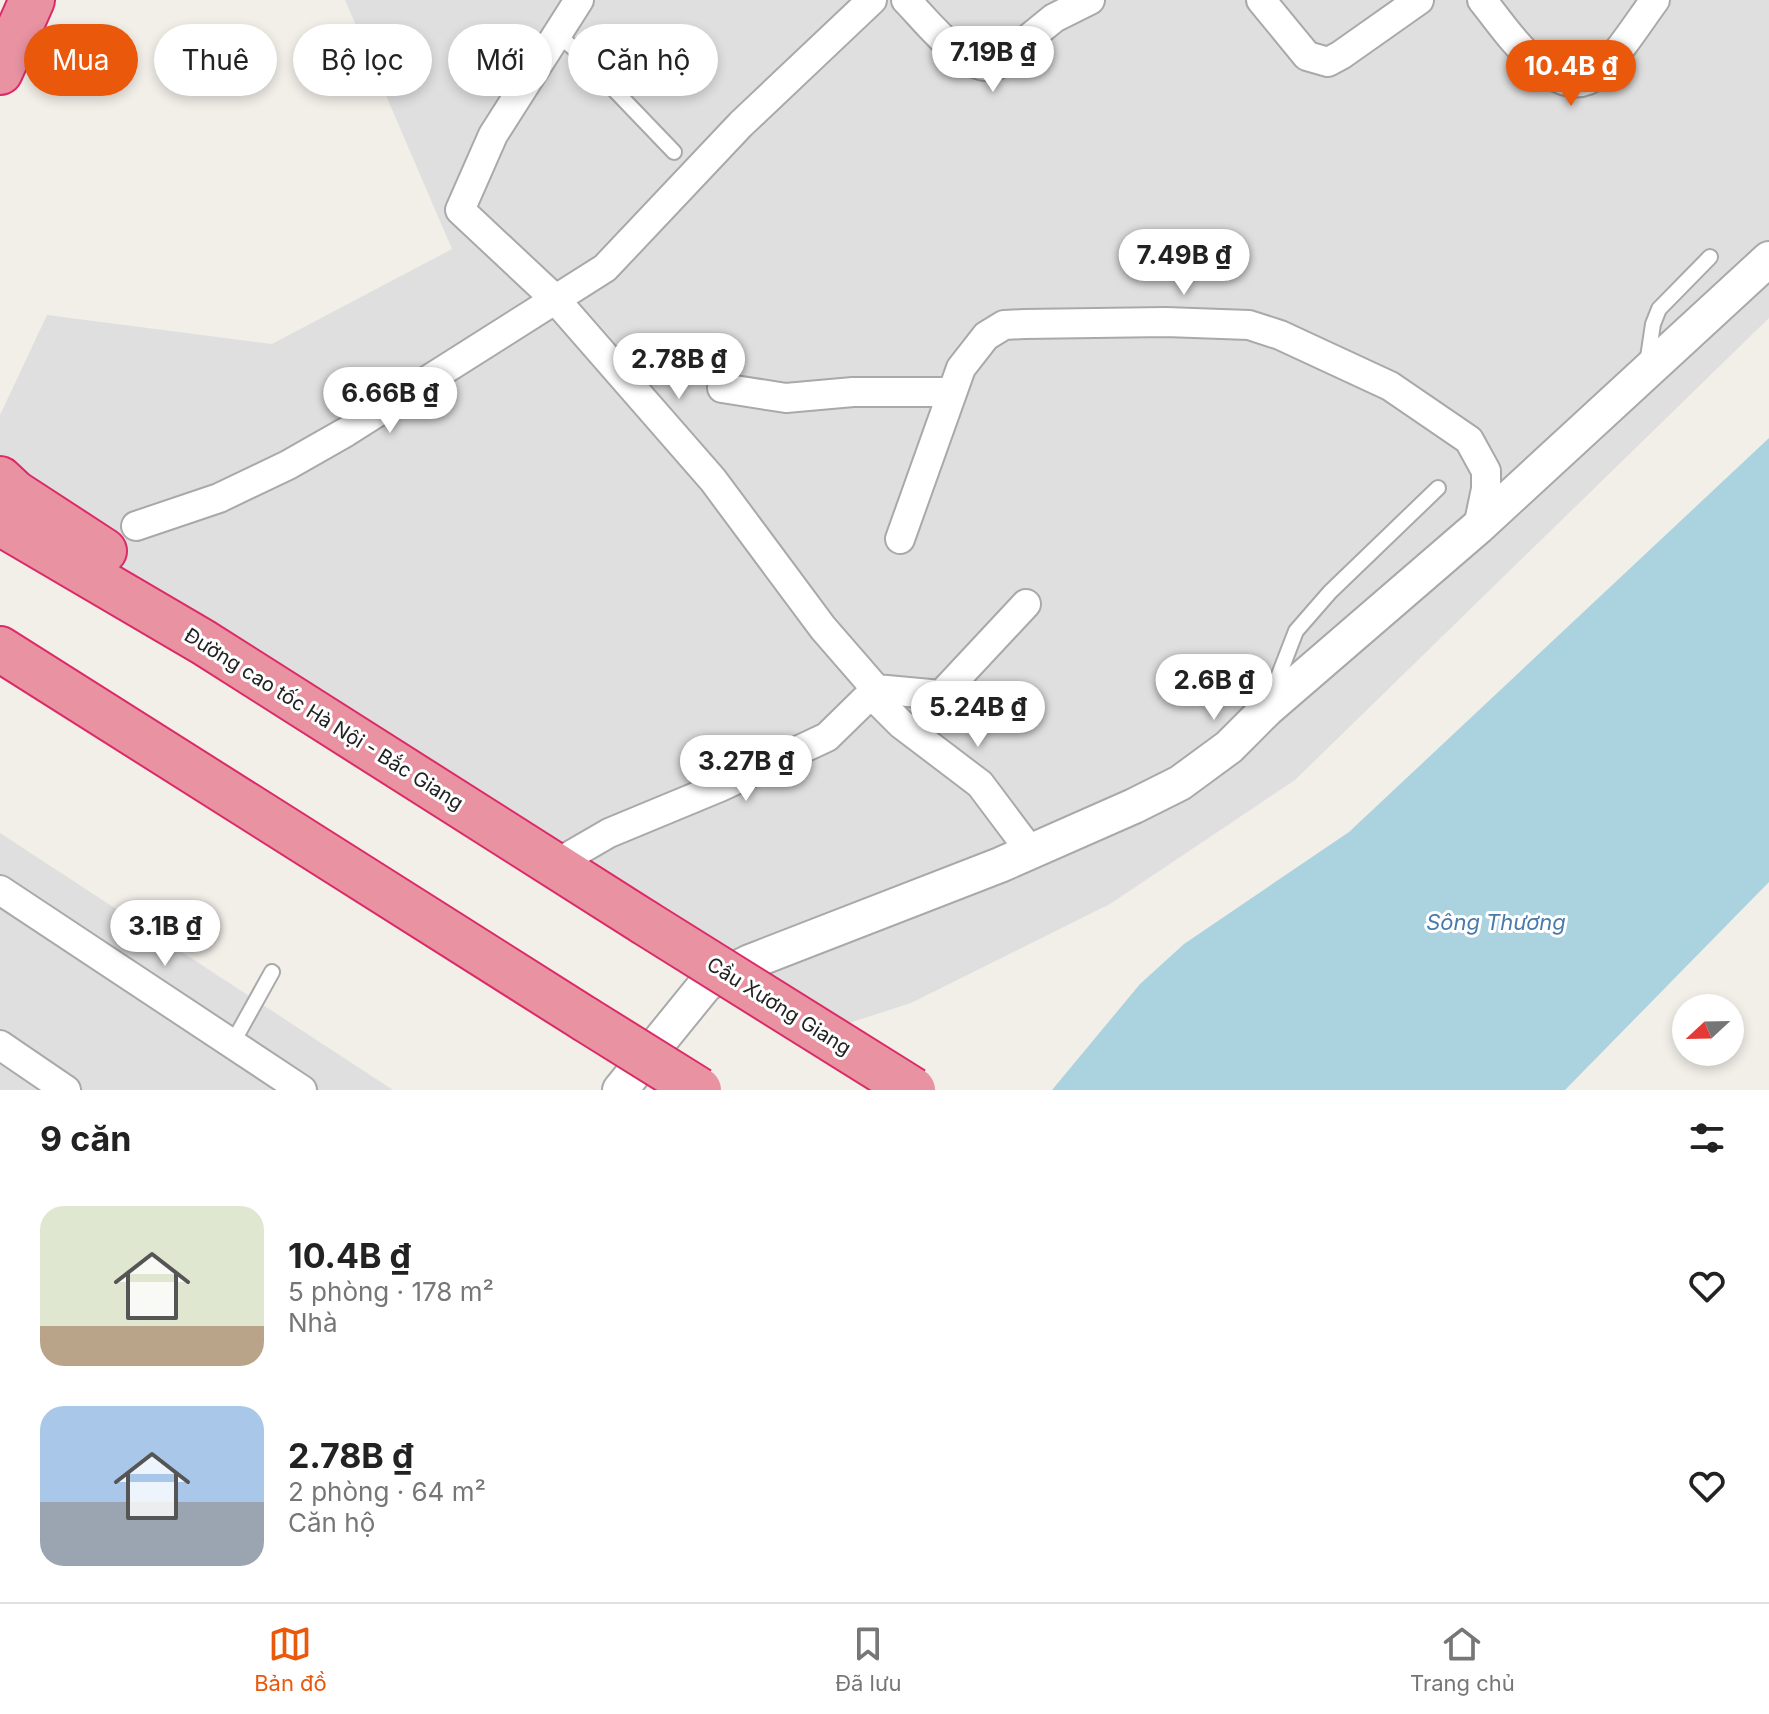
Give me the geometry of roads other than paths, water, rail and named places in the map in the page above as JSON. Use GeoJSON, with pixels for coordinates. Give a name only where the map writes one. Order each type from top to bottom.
{"type":"FeatureCollection","features":[{"type":"Feature","properties":{"kind":"highway"},"geometry":{"type":"LineString","coordinates":[[0,72],[32,0]]}},
{"type":"Feature","properties":{"kind":"highway"},"geometry":{"type":"LineString","coordinates":[[0,479],[15,493],[111,556],[203,642]]}},
{"type":"Feature","properties":{"kind":"highway","name":"Đường cao tốc Hà Nội - Bắc Giang"},"geometry":{"type":"LineString","coordinates":[[0,523],[203,642],[644,922]]}},
{"type":"Feature","properties":{"kind":"highway"},"geometry":{"type":"LineString","coordinates":[[0,649],[699,1090]]}},
{"type":"Feature","properties":{"kind":"highway","name":"Cầu Xương Giang"},"geometry":{"type":"LineString","coordinates":[[644,922],[913,1090]]}},
{"type":"Feature","properties":{"kind":"street"},"geometry":{"type":"LineString","coordinates":[[579,0],[493,135],[460,210],[555,299],[713,480],[823,628],[901,724],[980,784],[1031,852]]}},
{"type":"Feature","properties":{"kind":"street"},"geometry":{"type":"LineString","coordinates":[[136,526],[219,498],[288,465],[346,432],[605,268],[741,124],[872,0]]}},
{"type":"Feature","properties":{"kind":"street"},"geometry":{"type":"LineString","coordinates":[[906,0],[967,61],[988,68],[996,65],[1054,18],[1090,0]]}},
{"type":"Feature","properties":{"kind":"street"},"geometry":{"type":"LineString","coordinates":[[1261,0],[1307,56],[1328,62],[1419,0]]}},
{"type":"Feature","properties":{"kind":"street"},"geometry":{"type":"LineString","coordinates":[[1482,0],[1527,56],[1564,81],[1581,83],[1599,73],[1655,0]]}},
{"type":"Feature","properties":{"kind":"street"},"geometry":{"type":"LineString","coordinates":[[620,1090],[706,984],[750,962],[1031,852],[1180,783],[1229,747],[1267,709],[1478,527],[1769,259]]}},
{"type":"Feature","properties":{"kind":"street"},"geometry":{"type":"LineString","coordinates":[[900,539],[961,368],[986,336],[1004,325],[1166,322],[1249,325],[1280,335],[1390,386],[1469,440],[1486,471],[1486,489],[1478,527]]}},
{"type":"Feature","properties":{"kind":"street"},"geometry":{"type":"LineString","coordinates":[[722,388],[786,398],[853,392],[952,392]]}},
{"type":"Feature","properties":{"kind":"street"},"geometry":{"type":"LineString","coordinates":[[571,855],[609,833],[720,787],[827,737],[874,691],[941,695],[1026,604]]}},
{"type":"Feature","properties":{"kind":"street"},"geometry":{"type":"LineString","coordinates":[[0,890],[302,1090]]}},
{"type":"Feature","properties":{"kind":"street"},"geometry":{"type":"LineString","coordinates":[[0,1045],[66,1090]]}},
{"type":"Feature","properties":{"kind":"lane"},"geometry":{"type":"LineString","coordinates":[[557,34],[674,152]]}},
{"type":"Feature","properties":{"kind":"lane"},"geometry":{"type":"LineString","coordinates":[[1646,372],[1653,324],[1659,309],[1710,257]]}},
{"type":"Feature","properties":{"kind":"lane"},"geometry":{"type":"LineString","coordinates":[[1267,709],[1296,631],[1330,592],[1438,488]]}},
{"type":"Feature","properties":{"kind":"lane"},"geometry":{"type":"LineString","coordinates":[[232,1044],[272,972]]}},
{"type":"Feature","properties":{"kind":"water","name":"Sông Thương"},"geometry":{"type":"Polygon","coordinates":[[[1769,438],[1769,882],[1565,1090],[1052,1090],[1140,984],[1184,944],[1349,832],[1769,438]]]}}]}
